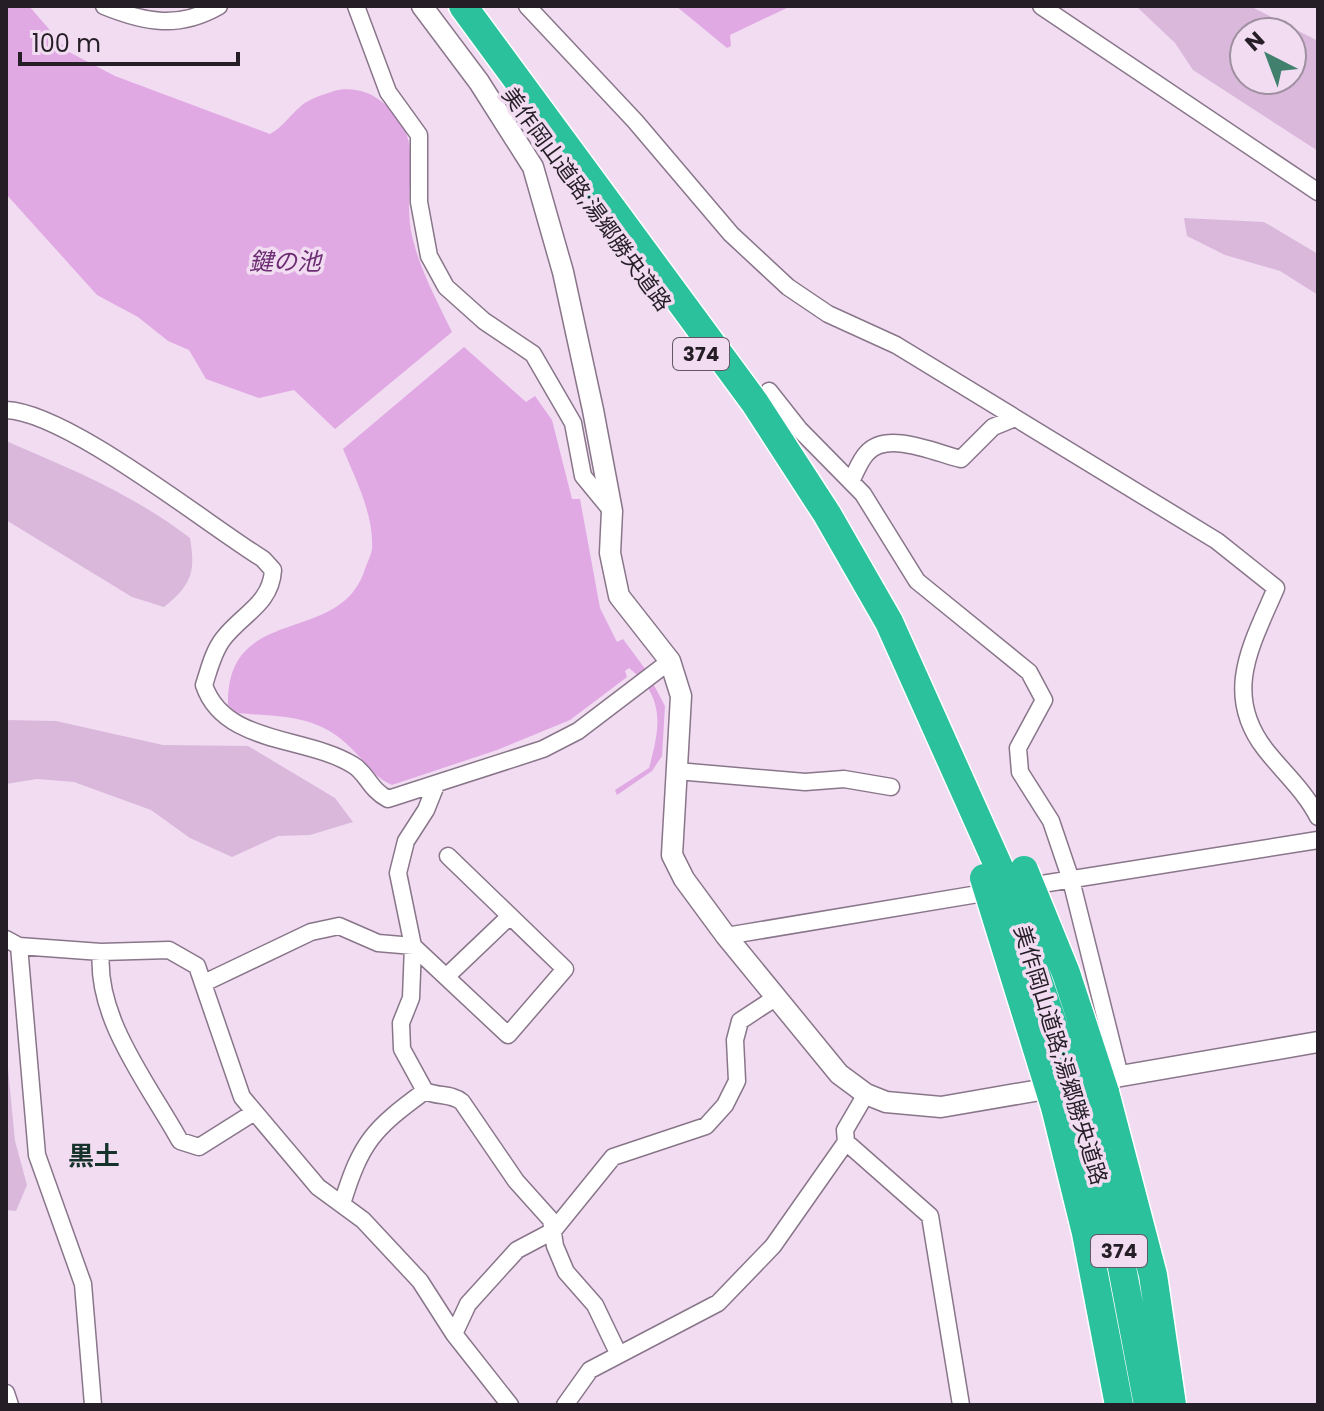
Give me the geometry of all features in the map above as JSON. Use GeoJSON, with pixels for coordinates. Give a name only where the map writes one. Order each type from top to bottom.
{"type":"FeatureCollection","features":[{"type":"Feature","properties":{"kind":"highway","name":"美作岡山道路;湯郷勝央道路"},"geometry":{"type":"LineString","coordinates":[[445,6],[741,408],[815,524],[936,726]]}},
{"type":"Feature","properties":{"kind":"highway","name":"美作岡山道路;湯郷勝央道路"},"geometry":{"type":"LineString","coordinates":[[463,6],[787,452],[889,622],[936,726],[1079,1093],[1120,1257],[1148,1405]]}},
{"type":"Feature","properties":{"kind":"highway"},"geometry":{"type":"LineString","coordinates":[[1079,1093],[1086,1233],[1119,1405]]}},
{"type":"Feature","properties":{"kind":"highway"},"geometry":{"type":"LineString","coordinates":[[1079,1093],[1153,1275],[1172,1405]]}},
{"type":"Feature","properties":{"kind":"street"},"geometry":{"type":"LineString","coordinates":[[104,6],[135,18],[192,14],[219,6]]}},
{"type":"Feature","properties":{"kind":"street"},"geometry":{"type":"LineString","coordinates":[[356,6],[388,92],[419,135],[419,202],[429,256],[446,287],[484,321],[533,354],[573,423],[583,476],[612,511]]}},
{"type":"Feature","properties":{"kind":"street"},"geometry":{"type":"LineString","coordinates":[[422,6],[479,82],[533,167],[563,272],[612,511],[610,553],[619,596],[670,661],[681,696],[672,855],[684,879],[726,936],[839,1074],[866,1094],[898,1104],[941,1107],[1079,1093],[1318,1042]]}},
{"type":"Feature","properties":{"kind":"street"},"geometry":{"type":"LineString","coordinates":[[527,6],[635,121],[731,234],[788,287],[828,314],[896,345],[1217,541],[1276,588],[1244,661],[1243,708],[1262,746],[1318,817]]}},
{"type":"Feature","properties":{"kind":"street"},"geometry":{"type":"LineString","coordinates":[[1041,6],[1318,192]]}},
{"type":"Feature","properties":{"kind":"street"},"geometry":{"type":"LineString","coordinates":[[769,391],[799,429],[863,494],[917,581],[1029,672],[1039,686],[1044,700],[1018,748],[1020,772],[1051,821],[1071,880],[1079,1093]]}},
{"type":"Feature","properties":{"kind":"street"},"geometry":{"type":"LineString","coordinates":[[6,410],[21,410],[45,419],[109,455],[263,559],[273,570],[266,597],[223,639],[204,685],[209,698],[230,721],[355,766],[373,791],[388,799],[543,749],[578,731],[670,661]]}},
{"type":"Feature","properties":{"kind":"street"},"geometry":{"type":"LineString","coordinates":[[851,481],[867,453],[880,443],[899,444],[961,459],[993,427],[1015,418]]}},
{"type":"Feature","properties":{"kind":"street"},"geometry":{"type":"LineString","coordinates":[[677,771],[805,782],[844,779],[891,787]]}},
{"type":"Feature","properties":{"kind":"street"},"geometry":{"type":"LineString","coordinates":[[436,785],[426,810],[406,841],[398,873],[413,946],[411,998],[401,1023],[402,1049],[425,1091],[436,1096],[454,1096],[462,1102],[516,1181],[551,1220],[566,1272],[595,1305],[618,1353]]}},
{"type":"Feature","properties":{"kind":"street"},"geometry":{"type":"LineString","coordinates":[[726,936],[996,879],[1071,880],[1318,840]]}},
{"type":"Feature","properties":{"kind":"street"},"geometry":{"type":"LineString","coordinates":[[204,983],[311,932],[339,926],[378,943],[413,946],[508,1035],[565,969],[448,856]]}},
{"type":"Feature","properties":{"kind":"street"},"geometry":{"type":"LineString","coordinates":[[996,879],[1079,1093]]}},
{"type":"Feature","properties":{"kind":"street"},"geometry":{"type":"LineString","coordinates":[[446,977],[510,916]]}},
{"type":"Feature","properties":{"kind":"street"},"geometry":{"type":"LineString","coordinates":[[93,1405],[83,1284],[37,1155],[12,943],[101,952],[169,950],[197,966],[242,1097],[253,1113],[318,1187],[363,1220],[420,1281],[454,1334],[510,1405]]}},
{"type":"Feature","properties":{"kind":"street"},"geometry":{"type":"LineString","coordinates":[[101,952],[99,976],[107,1012],[180,1141],[199,1147],[253,1113]]}},
{"type":"Feature","properties":{"kind":"street"},"geometry":{"type":"LineString","coordinates":[[454,1334],[468,1304],[517,1250],[553,1231],[613,1157],[706,1126],[725,1105],[737,1081],[735,1040],[740,1021],[775,998]]}},
{"type":"Feature","properties":{"kind":"street"},"geometry":{"type":"LineString","coordinates":[[342,1204],[355,1161],[375,1130],[425,1091]]}},
{"type":"Feature","properties":{"kind":"street"},"geometry":{"type":"LineString","coordinates":[[565,1405],[590,1370],[718,1303],[773,1246],[846,1142],[845,1130],[866,1094]]}},
{"type":"Feature","properties":{"kind":"street"},"geometry":{"type":"LineString","coordinates":[[846,1142],[930,1216],[961,1405]]}},
{"type":"Feature","properties":{"kind":"street"},"geometry":{"type":"LineString","coordinates":[[6,1393],[10,1405]]}},
{"type":"Feature","properties":{"kind":"shaded area"},"geometry":{"type":"Polygon","coordinates":[[[1136,6],[1250,6],[1269,16],[1228,16],[1228,93],[1193,70],[1175,43],[1136,6]]]}},
{"type":"Feature","properties":{"kind":"shaded area"},"geometry":{"type":"Polygon","coordinates":[[[1308,36],[1318,41],[1318,151],[1233,96],[1308,96],[1308,36]]]}},
{"type":"Feature","properties":{"kind":"shaded area"},"geometry":{"type":"Polygon","coordinates":[[[1184,218],[1264,222],[1318,254],[1318,295],[1280,271],[1225,255],[1187,236],[1184,218]]]}},
{"type":"Feature","properties":{"kind":"shaded area"},"geometry":{"type":"Polygon","coordinates":[[[6,441],[124,495],[190,538],[192,569],[186,585],[164,607],[132,597],[6,520],[6,441]]]}},
{"type":"Feature","properties":{"kind":"shaded area"},"geometry":{"type":"Polygon","coordinates":[[[6,720],[56,721],[163,745],[248,746],[335,798],[353,822],[310,835],[278,836],[232,857],[190,838],[151,810],[74,782],[37,779],[6,784],[6,720]]]}},
{"type":"Feature","properties":{"kind":"shaded area"},"geometry":{"type":"Polygon","coordinates":[[[6,1048],[15,1141],[27,1185],[16,1211],[6,1210],[6,1048]]]}},
{"type":"Feature","properties":{"kind":"water","name":"鍵の池"},"geometry":{"type":"Polygon","coordinates":[[[6,6],[29,6],[69,52],[115,76],[270,134],[304,103],[321,95],[350,89],[375,97],[393,111],[404,127],[411,160],[409,216],[415,249],[452,332],[335,429],[294,390],[259,398],[206,379],[189,350],[168,341],[138,317],[97,295],[6,194],[6,6]]]}},
{"type":"Feature","properties":{"kind":"water"},"geometry":{"type":"Polygon","coordinates":[[[676,6],[791,6],[730,35],[731,46],[727,48],[676,6]]]}},
{"type":"Feature","properties":{"kind":"water"},"geometry":{"type":"Polygon","coordinates":[[[464,347],[526,402],[535,396],[552,420],[572,499],[580,499],[600,608],[617,642],[623,639],[646,670],[665,706],[662,756],[652,771],[617,795],[615,790],[649,768],[656,740],[654,702],[641,679],[629,668],[625,671],[627,677],[570,720],[497,750],[392,785],[325,729],[298,719],[236,713],[228,705],[232,673],[245,652],[263,638],[332,610],[351,595],[364,572],[372,549],[370,523],[343,449],[464,347]]]}},
{"type":"Feature","properties":{"kind":"district","name":"黒土"},"geometry":{"type":"Point","coordinates":[94,1156]}}]}
